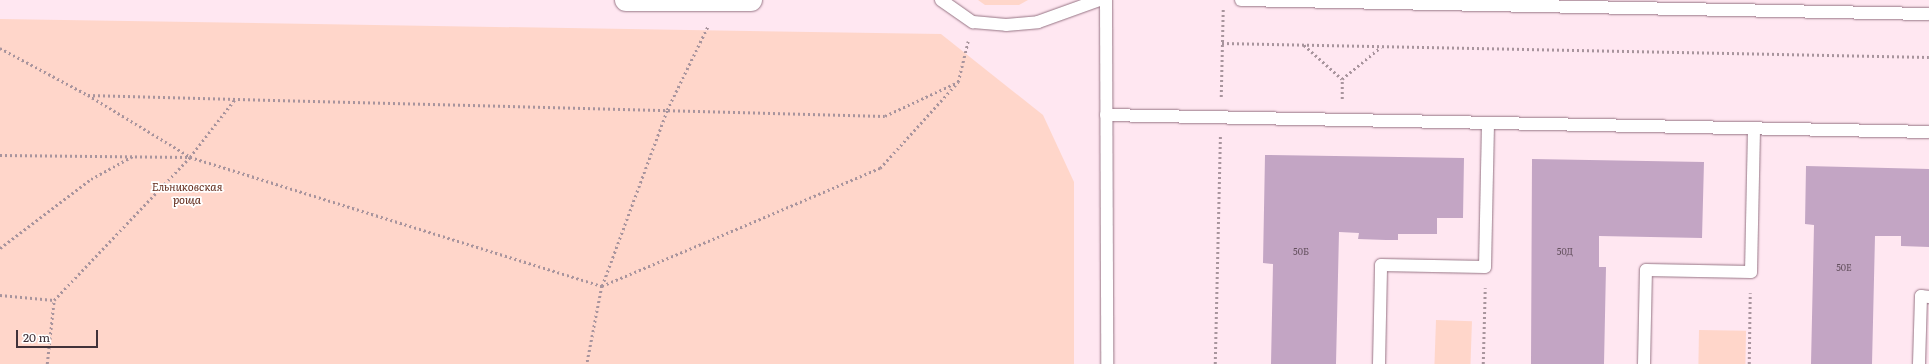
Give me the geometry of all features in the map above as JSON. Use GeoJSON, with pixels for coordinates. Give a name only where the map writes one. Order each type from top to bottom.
{"type":"FeatureCollection","features":[{"type":"Feature","properties":{"kind":"street"},"geometry":{"type":"LineString","coordinates":[[626,0],[750,0]]}},
{"type":"Feature","properties":{"kind":"lane"},"geometry":{"type":"LineString","coordinates":[[940,0],[973,22],[1006,25],[1038,22],[1099,0]]}},
{"type":"Feature","properties":{"kind":"lane"},"geometry":{"type":"LineString","coordinates":[[1106,0],[1107,364]]}},
{"type":"Feature","properties":{"kind":"lane"},"geometry":{"type":"LineString","coordinates":[[1241,0],[1929,14]]}},
{"type":"Feature","properties":{"kind":"lane"},"geometry":{"type":"LineString","coordinates":[[1106,115],[1929,132]]}},
{"type":"Feature","properties":{"kind":"lane"},"geometry":{"type":"LineString","coordinates":[[1379,364],[1381,265],[1485,267],[1488,123]]}},
{"type":"Feature","properties":{"kind":"lane"},"geometry":{"type":"LineString","coordinates":[[1644,364],[1646,270],[1751,272],[1754,128]]}},
{"type":"Feature","properties":{"kind":"lane"},"geometry":{"type":"LineString","coordinates":[[1919,364],[1920,296],[1929,297]]}},
{"type":"Feature","properties":{"kind":"path"},"geometry":{"type":"LineString","coordinates":[[1215,364],[1223,0]]}},
{"type":"Feature","properties":{"kind":"path"},"geometry":{"type":"LineString","coordinates":[[587,364],[602,286],[667,110],[720,1]]}},
{"type":"Feature","properties":{"kind":"path"},"geometry":{"type":"LineString","coordinates":[[0,48],[88,95],[190,156],[602,286],[880,168],[958,82],[973,22]]}},
{"type":"Feature","properties":{"kind":"path"},"geometry":{"type":"LineString","coordinates":[[1222,43],[1929,57]]}},
{"type":"Feature","properties":{"kind":"path"},"geometry":{"type":"LineString","coordinates":[[1303,44],[1342,79],[1382,46]]}},
{"type":"Feature","properties":{"kind":"path"},"geometry":{"type":"LineString","coordinates":[[88,95],[885,116],[958,82]]}},
{"type":"Feature","properties":{"kind":"path"},"geometry":{"type":"LineString","coordinates":[[48,364],[54,300],[190,156],[235,98]]}},
{"type":"Feature","properties":{"kind":"path"},"geometry":{"type":"LineString","coordinates":[[0,155],[190,156]]}},
{"type":"Feature","properties":{"kind":"path"},"geometry":{"type":"LineString","coordinates":[[0,248],[92,179],[133,156]]}},
{"type":"Feature","properties":{"kind":"path"},"geometry":{"type":"LineString","coordinates":[[1483,364],[1485,267]]}},
{"type":"Feature","properties":{"kind":"path"},"geometry":{"type":"LineString","coordinates":[[1749,364],[1751,272]]}},
{"type":"Feature","properties":{"kind":"path"},"geometry":{"type":"LineString","coordinates":[[0,295],[54,300]]}},
{"type":"Feature","properties":{"kind":"green space"},"geometry":{"type":"Polygon","coordinates":[[[978,0],[1028,0],[1019,5],[985,5],[978,0]]]}},
{"type":"Feature","properties":{"kind":"green space","name":"Ельниковская роща"},"geometry":{"type":"Polygon","coordinates":[[[0,19],[941,34],[1043,115],[1074,182],[1074,364],[0,364],[0,19]]]}},
{"type":"Feature","properties":{"kind":"green space"},"geometry":{"type":"Polygon","coordinates":[[[1436,320],[1472,321],[1470,364],[1434,364],[1436,320]]]}},
{"type":"Feature","properties":{"kind":"green space"},"geometry":{"type":"Polygon","coordinates":[[[1699,330],[1746,331],[1745,364],[1698,364],[1699,330]]]}},
{"type":"Feature","properties":{"kind":"building"},"geometry":{"type":"Polygon","coordinates":[[[1265,155],[1464,158],[1463,218],[1437,218],[1437,234],[1398,234],[1398,240],[1386,240],[1358,239],[1359,233],[1339,232],[1336,364],[1271,364],[1273,264],[1263,263],[1265,155]]]}},
{"type":"Feature","properties":{"kind":"building"},"geometry":{"type":"Polygon","coordinates":[[[1532,159],[1704,162],[1702,238],[1599,236],[1599,267],[1606,267],[1604,364],[1531,364],[1532,159]]]}},
{"type":"Feature","properties":{"kind":"building"},"geometry":{"type":"Polygon","coordinates":[[[1806,166],[1929,169],[1929,247],[1901,246],[1901,236],[1875,236],[1872,364],[1811,364],[1814,225],[1805,224],[1806,166]]]}}]}
